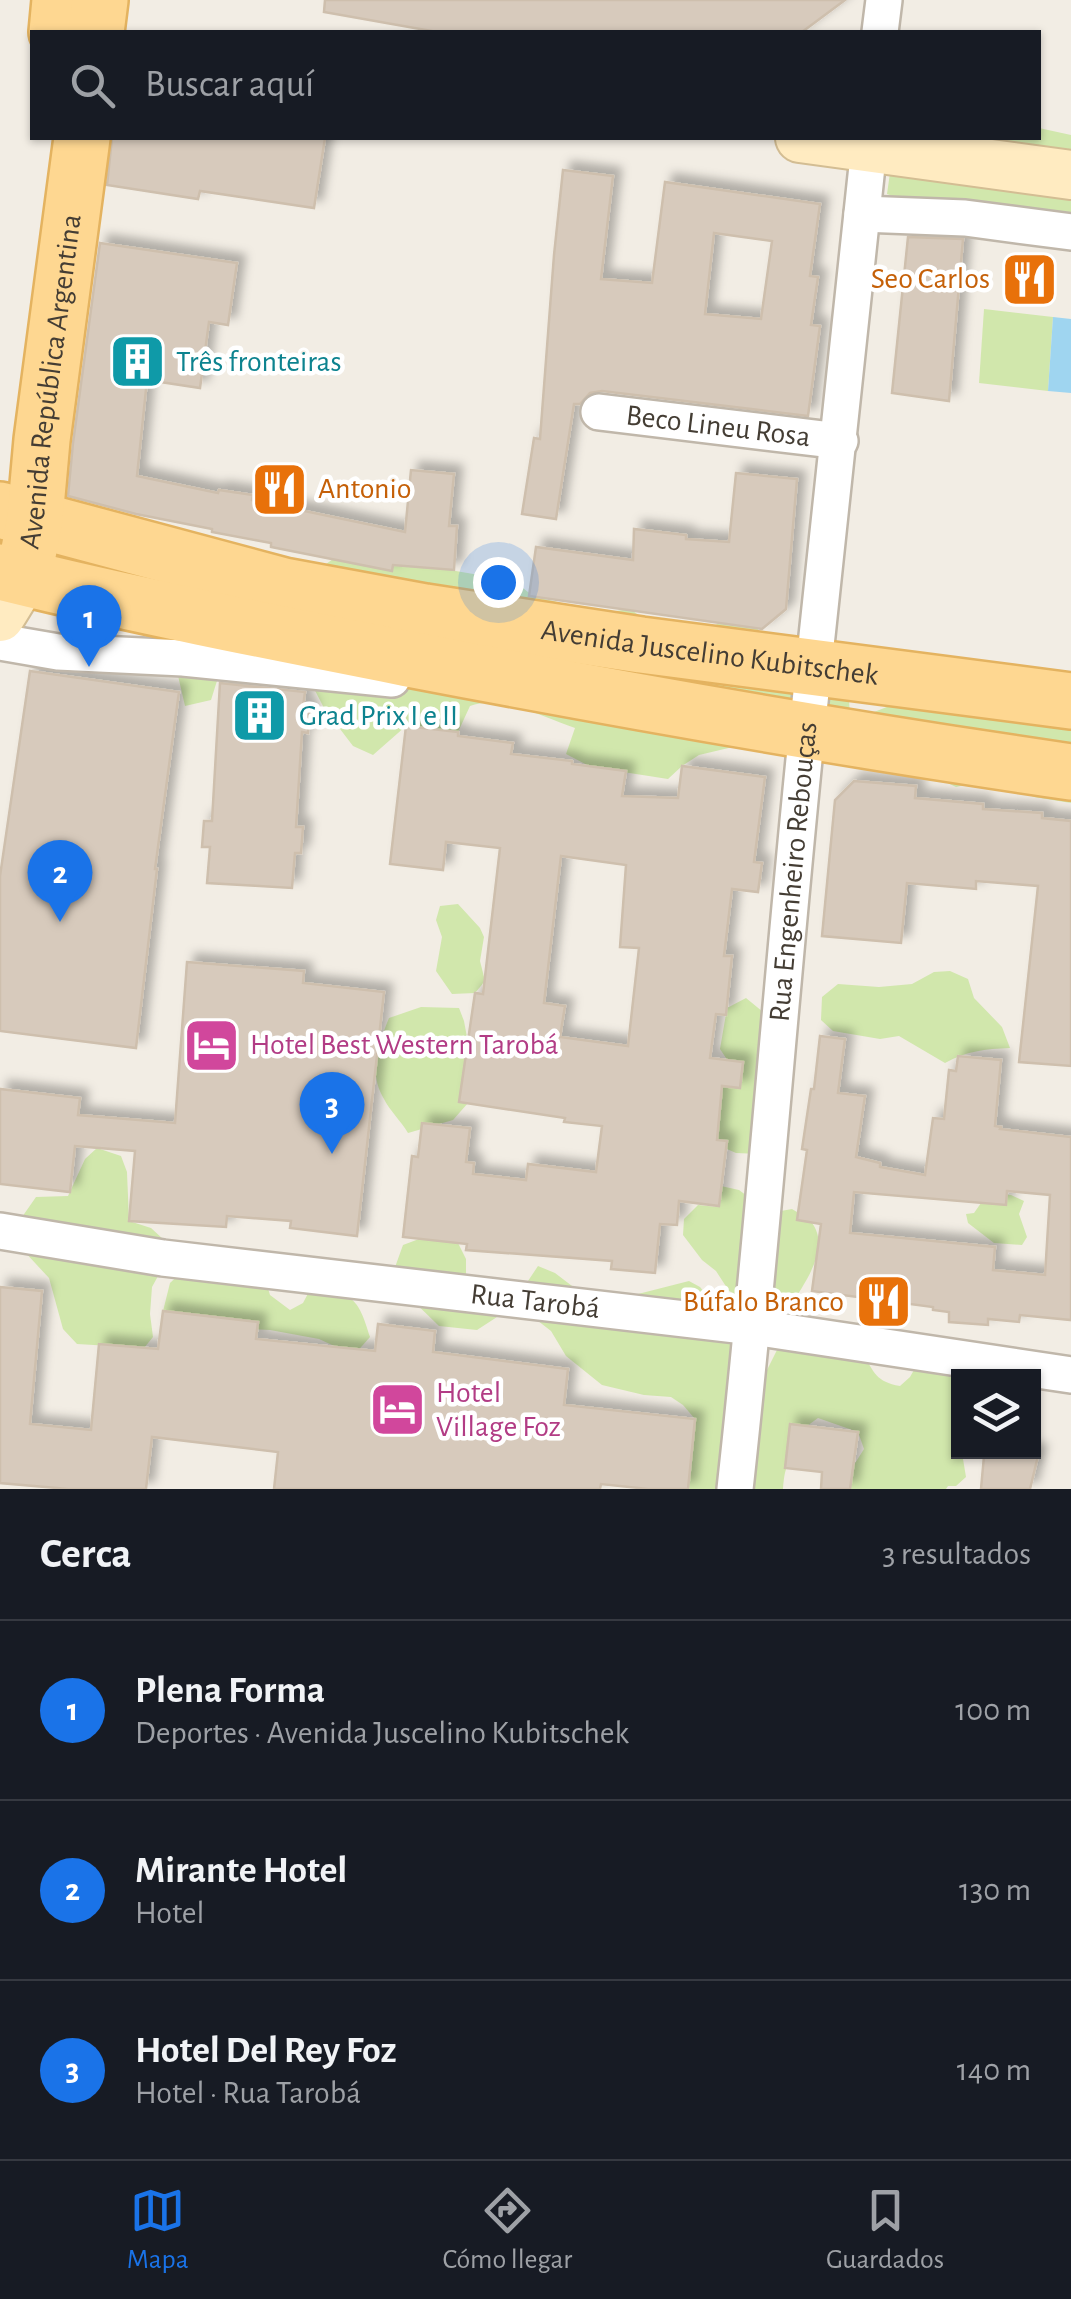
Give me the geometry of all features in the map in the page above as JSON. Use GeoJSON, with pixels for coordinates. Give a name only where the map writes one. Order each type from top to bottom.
{"type":"FeatureCollection","features":[{"type":"Feature","properties":{"kind":"main road"},"geometry":{"type":"LineString","coordinates":[[56,30],[60,0]]}},
{"type":"Feature","properties":{"kind":"main road"},"geometry":{"type":"LineString","coordinates":[[96,30],[100,0]]}},
{"type":"Feature","properties":{"kind":"main road","name":"Avenida República Argentina"},"geometry":{"type":"LineString","coordinates":[[8,589],[12,504],[46,140]]}},
{"type":"Feature","properties":{"kind":"main road","name":"Avenida República Argentina"},"geometry":{"type":"LineString","coordinates":[[12,504],[42,440],[82,140]]}},
{"type":"Feature","properties":{"kind":"main road","name":"Avenida Juscelino Kubitschek"},"geometry":{"type":"LineString","coordinates":[[12,504],[284,586],[641,645],[1071,702]]}},
{"type":"Feature","properties":{"kind":"main road","name":"Avenida Juscelino Kubitschek"},"geometry":{"type":"LineString","coordinates":[[8,589],[214,622],[807,731],[1071,772]]}},
{"type":"Feature","properties":{"kind":"street"},"geometry":{"type":"LineString","coordinates":[[880,30],[884,0]]}},
{"type":"Feature","properties":{"kind":"street"},"geometry":{"type":"LineString","coordinates":[[834,140],[869,142],[1071,175]]}},
{"type":"Feature","properties":{"kind":"street","name":"Rua Engenheiro Rebouças"},"geometry":{"type":"LineString","coordinates":[[735,1489],[807,731],[869,142]]}},
{"type":"Feature","properties":{"kind":"street"},"geometry":{"type":"LineString","coordinates":[[862,214],[965,218],[1071,232]]}},
{"type":"Feature","properties":{"kind":"street","name":"Beco Lineu Rosa"},"geometry":{"type":"LineString","coordinates":[[599,412],[840,441]]}},
{"type":"Feature","properties":{"kind":"street","name":"Avenida Juscelino Kubitschek"},"geometry":{"type":"LineString","coordinates":[[0,642],[58,652],[182,658],[594,694]]}},
{"type":"Feature","properties":{"kind":"street","name":"Rua Tarobá"},"geometry":{"type":"LineString","coordinates":[[0,1231],[163,1258],[753,1327],[1071,1375]]}},
{"type":"Feature","properties":{"kind":"green space"},"geometry":{"type":"Polygon","coordinates":[[[1041,128],[1071,135],[1071,232],[926,208],[887,194],[890,173],[912,140],[1041,140],[1041,128]]]}},
{"type":"Feature","properties":{"kind":"green space"},"geometry":{"type":"Polygon","coordinates":[[[984,309],[1053,317],[1048,391],[979,383],[984,309]]]}},
{"type":"Feature","properties":{"kind":"green space"},"geometry":{"type":"Polygon","coordinates":[[[428,550],[450,570],[518,584],[533,596],[602,613],[630,609],[654,626],[704,629],[745,614],[758,628],[758,651],[849,699],[850,719],[775,752],[737,746],[699,755],[668,779],[591,767],[566,754],[575,728],[496,703],[470,706],[458,732],[406,726],[373,755],[353,746],[324,708],[306,673],[221,668],[211,700],[185,706],[176,667],[166,665],[123,603],[133,571],[308,577],[340,554],[428,550]]]}},
{"type":"Feature","properties":{"kind":"green space"},"geometry":{"type":"Polygon","coordinates":[[[912,697],[1071,718],[1071,803],[978,782],[956,787],[939,779],[859,718],[912,697]]]}},
{"type":"Feature","properties":{"kind":"green space"},"geometry":{"type":"Polygon","coordinates":[[[458,904],[484,937],[480,961],[485,981],[475,993],[452,994],[436,971],[442,937],[436,920],[440,906],[458,904]]]}},
{"type":"Feature","properties":{"kind":"green space"},"geometry":{"type":"Polygon","coordinates":[[[950,971],[968,979],[974,998],[1002,1027],[1010,1048],[976,1051],[945,1063],[899,1036],[880,1039],[833,1031],[821,1020],[822,997],[838,984],[912,984],[934,972],[950,971]]]}},
{"type":"Feature","properties":{"kind":"green space"},"geometry":{"type":"Polygon","coordinates":[[[746,998],[769,1017],[766,1085],[755,1092],[770,1103],[759,1154],[736,1153],[706,1140],[707,1084],[734,1070],[720,1049],[727,1008],[746,998]]]}},
{"type":"Feature","properties":{"kind":"green space"},"geometry":{"type":"Polygon","coordinates":[[[421,1007],[459,1008],[473,1070],[468,1103],[453,1120],[408,1133],[379,1089],[376,1059],[389,1018],[421,1007]]]}},
{"type":"Feature","properties":{"kind":"green space"},"geometry":{"type":"Polygon","coordinates":[[[97,1148],[121,1156],[127,1172],[129,1221],[151,1228],[164,1240],[163,1267],[152,1287],[153,1337],[144,1348],[77,1344],[63,1329],[49,1278],[23,1250],[13,1230],[36,1197],[68,1196],[85,1159],[97,1148]]]}},
{"type":"Feature","properties":{"kind":"green space"},"geometry":{"type":"Polygon","coordinates":[[[721,1186],[739,1190],[770,1213],[792,1209],[812,1223],[819,1243],[817,1254],[791,1305],[744,1298],[729,1291],[683,1235],[684,1219],[698,1205],[718,1207],[721,1186]]]}},
{"type":"Feature","properties":{"kind":"green space"},"geometry":{"type":"Polygon","coordinates":[[[995,1194],[1024,1201],[1019,1214],[1027,1237],[1022,1245],[994,1243],[968,1223],[966,1214],[974,1213],[995,1194]]]}},
{"type":"Feature","properties":{"kind":"green space"},"geometry":{"type":"Polygon","coordinates":[[[419,1239],[458,1243],[466,1259],[466,1280],[497,1317],[477,1330],[439,1326],[402,1290],[394,1270],[403,1245],[419,1239]]]}},
{"type":"Feature","properties":{"kind":"green space"},"geometry":{"type":"Polygon","coordinates":[[[538,1266],[555,1273],[593,1302],[619,1306],[638,1294],[689,1281],[700,1287],[713,1303],[735,1314],[754,1374],[767,1370],[788,1337],[863,1354],[881,1379],[900,1386],[918,1363],[951,1370],[951,1459],[963,1459],[966,1477],[946,1489],[845,1489],[864,1449],[858,1432],[818,1418],[807,1426],[807,1450],[788,1465],[783,1489],[688,1489],[695,1419],[671,1397],[602,1385],[566,1356],[551,1331],[533,1317],[524,1287],[538,1266]]]}},
{"type":"Feature","properties":{"kind":"green space"},"geometry":{"type":"Polygon","coordinates":[[[186,1268],[263,1272],[270,1295],[290,1310],[303,1303],[313,1284],[337,1291],[357,1305],[370,1337],[354,1355],[319,1339],[270,1330],[176,1326],[163,1311],[170,1283],[186,1268]]]}},
{"type":"Feature","properties":{"kind":"water"},"geometry":{"type":"Polygon","coordinates":[[[1053,317],[1071,319],[1071,393],[1048,391],[1053,317]]]}},
{"type":"Feature","properties":{"kind":"building"},"geometry":{"type":"Polygon","coordinates":[[[325,0],[845,0],[805,30],[426,30],[324,12],[325,0]]]}},
{"type":"Feature","properties":{"kind":"building"},"geometry":{"type":"Polygon","coordinates":[[[112,140],[325,140],[314,208],[200,191],[198,199],[107,185],[112,140]]]}},
{"type":"Feature","properties":{"kind":"building"},"geometry":{"type":"Polygon","coordinates":[[[563,170],[613,176],[601,279],[652,283],[665,182],[820,204],[810,276],[818,277],[811,325],[820,326],[808,416],[602,391],[590,393],[580,404],[574,404],[556,519],[522,514],[534,438],[540,439],[563,170]],[[714,233],[705,314],[761,319],[772,241],[714,233]]]}},
{"type":"Feature","properties":{"kind":"building"},"geometry":{"type":"Polygon","coordinates":[[[908,237],[963,239],[949,401],[892,393],[908,237]]]}},
{"type":"Feature","properties":{"kind":"building"},"geometry":{"type":"Polygon","coordinates":[[[100,243],[237,263],[228,325],[209,322],[200,388],[147,380],[137,476],[218,493],[219,490],[253,495],[252,500],[405,532],[411,470],[454,474],[449,526],[457,526],[454,570],[393,565],[392,571],[271,547],[271,543],[68,496],[100,243]]]}},
{"type":"Feature","properties":{"kind":"building"},"geometry":{"type":"Polygon","coordinates":[[[736,473],[797,479],[786,609],[762,629],[529,596],[536,547],[633,560],[634,529],[729,542],[736,473]]]}},
{"type":"Feature","properties":{"kind":"building"},"geometry":{"type":"Polygon","coordinates":[[[30,671],[179,692],[136,1048],[0,1031],[0,876],[30,671]]]}},
{"type":"Feature","properties":{"kind":"building"},"geometry":{"type":"Polygon","coordinates":[[[220,683],[305,692],[303,707],[310,707],[308,733],[302,732],[296,827],[303,827],[301,853],[295,853],[292,888],[207,883],[210,847],[202,847],[204,821],[212,821],[220,683]]]}},
{"type":"Feature","properties":{"kind":"building"},"geometry":{"type":"Polygon","coordinates":[[[406,726],[513,743],[511,754],[626,771],[622,796],[678,798],[682,766],[765,777],[754,862],[762,863],[758,892],[732,889],[724,956],[732,956],[726,1015],[716,1014],[710,1058],[743,1062],[740,1088],[722,1086],[717,1140],[727,1141],[719,1206],[679,1201],[677,1225],[660,1224],[655,1273],[611,1269],[612,1261],[466,1250],[467,1244],[403,1237],[412,1156],[418,1157],[422,1123],[470,1128],[466,1162],[474,1163],[473,1174],[526,1180],[528,1164],[596,1172],[602,1126],[459,1102],[475,993],[483,994],[500,848],[446,842],[443,870],[390,864],[406,726]],[[561,856],[544,1003],[565,1006],[560,1037],[628,1046],[639,948],[620,947],[626,865],[561,856]]]}},
{"type":"Feature","properties":{"kind":"building"},"geometry":{"type":"Polygon","coordinates":[[[854,781],[916,786],[915,798],[983,804],[983,809],[1042,813],[1042,818],[1071,821],[1071,1066],[1019,1062],[1038,886],[976,881],[976,889],[907,883],[901,943],[822,936],[835,800],[854,781]]]}},
{"type":"Feature","properties":{"kind":"building"},"geometry":{"type":"Polygon","coordinates":[[[187,962],[304,971],[303,983],[384,992],[357,1236],[290,1228],[291,1221],[227,1216],[226,1227],[129,1221],[135,1151],[75,1146],[70,1192],[0,1184],[0,1089],[80,1098],[78,1115],[175,1123],[187,962]]]}},
{"type":"Feature","properties":{"kind":"building"},"geometry":{"type":"Polygon","coordinates":[[[820,1036],[845,1039],[838,1093],[865,1096],[856,1157],[880,1163],[880,1167],[925,1175],[933,1118],[944,1119],[949,1070],[956,1071],[958,1056],[1001,1060],[995,1126],[1071,1137],[1071,1320],[1020,1315],[1019,1322],[949,1322],[949,1312],[933,1307],[812,1291],[821,1224],[797,1220],[807,1150],[802,1149],[820,1036]],[[1007,1191],[1006,1205],[854,1192],[850,1233],[995,1247],[993,1270],[1045,1275],[1050,1195],[1007,1191]]]}},
{"type":"Feature","properties":{"kind":"building"},"geometry":{"type":"Polygon","coordinates":[[[0,1287],[42,1291],[30,1424],[91,1430],[99,1344],[158,1349],[163,1311],[258,1322],[256,1339],[375,1351],[378,1324],[435,1331],[433,1352],[568,1369],[564,1405],[695,1419],[688,1489],[601,1484],[600,1489],[274,1489],[278,1452],[152,1437],[146,1489],[68,1489],[0,1483],[0,1287]]]}},
{"type":"Feature","properties":{"kind":"building"},"geometry":{"type":"Polygon","coordinates":[[[790,1424],[858,1432],[850,1489],[821,1489],[822,1472],[785,1468],[790,1424]]]}},
{"type":"Feature","properties":{"kind":"building"},"geometry":{"type":"Polygon","coordinates":[[[984,1459],[1037,1459],[1030,1489],[981,1489],[984,1459]]]}},
{"type":"Feature","properties":{"kind":"place","name":"Seo Carlos"},"geometry":{"type":"Point","coordinates":[1029,279]}},
{"type":"Feature","properties":{"kind":"place","name":"Três fronteiras"},"geometry":{"type":"Point","coordinates":[137,362]}},
{"type":"Feature","properties":{"kind":"place","name":"Antonio"},"geometry":{"type":"Point","coordinates":[279,489]}},
{"type":"Feature","properties":{"kind":"place","name":"Plena Forma"},"geometry":{"type":"Point","coordinates":[89,667]}},
{"type":"Feature","properties":{"kind":"place","name":"Grad Prix I e II"},"geometry":{"type":"Point","coordinates":[260,716]}},
{"type":"Feature","properties":{"kind":"place","name":"Mirante Hotel"},"geometry":{"type":"Point","coordinates":[60,922]}},
{"type":"Feature","properties":{"kind":"place","name":"Hotel Best Western Tarobá"},"geometry":{"type":"Point","coordinates":[211,1045]}},
{"type":"Feature","properties":{"kind":"place","name":"Hotel Del Rey Foz"},"geometry":{"type":"Point","coordinates":[332,1154]}},
{"type":"Feature","properties":{"kind":"place","name":"Búfalo Branco"},"geometry":{"type":"Point","coordinates":[883,1302]}},
{"type":"Feature","properties":{"kind":"place","name":"Hotel Village Foz"},"geometry":{"type":"Point","coordinates":[397,1410]}}]}
